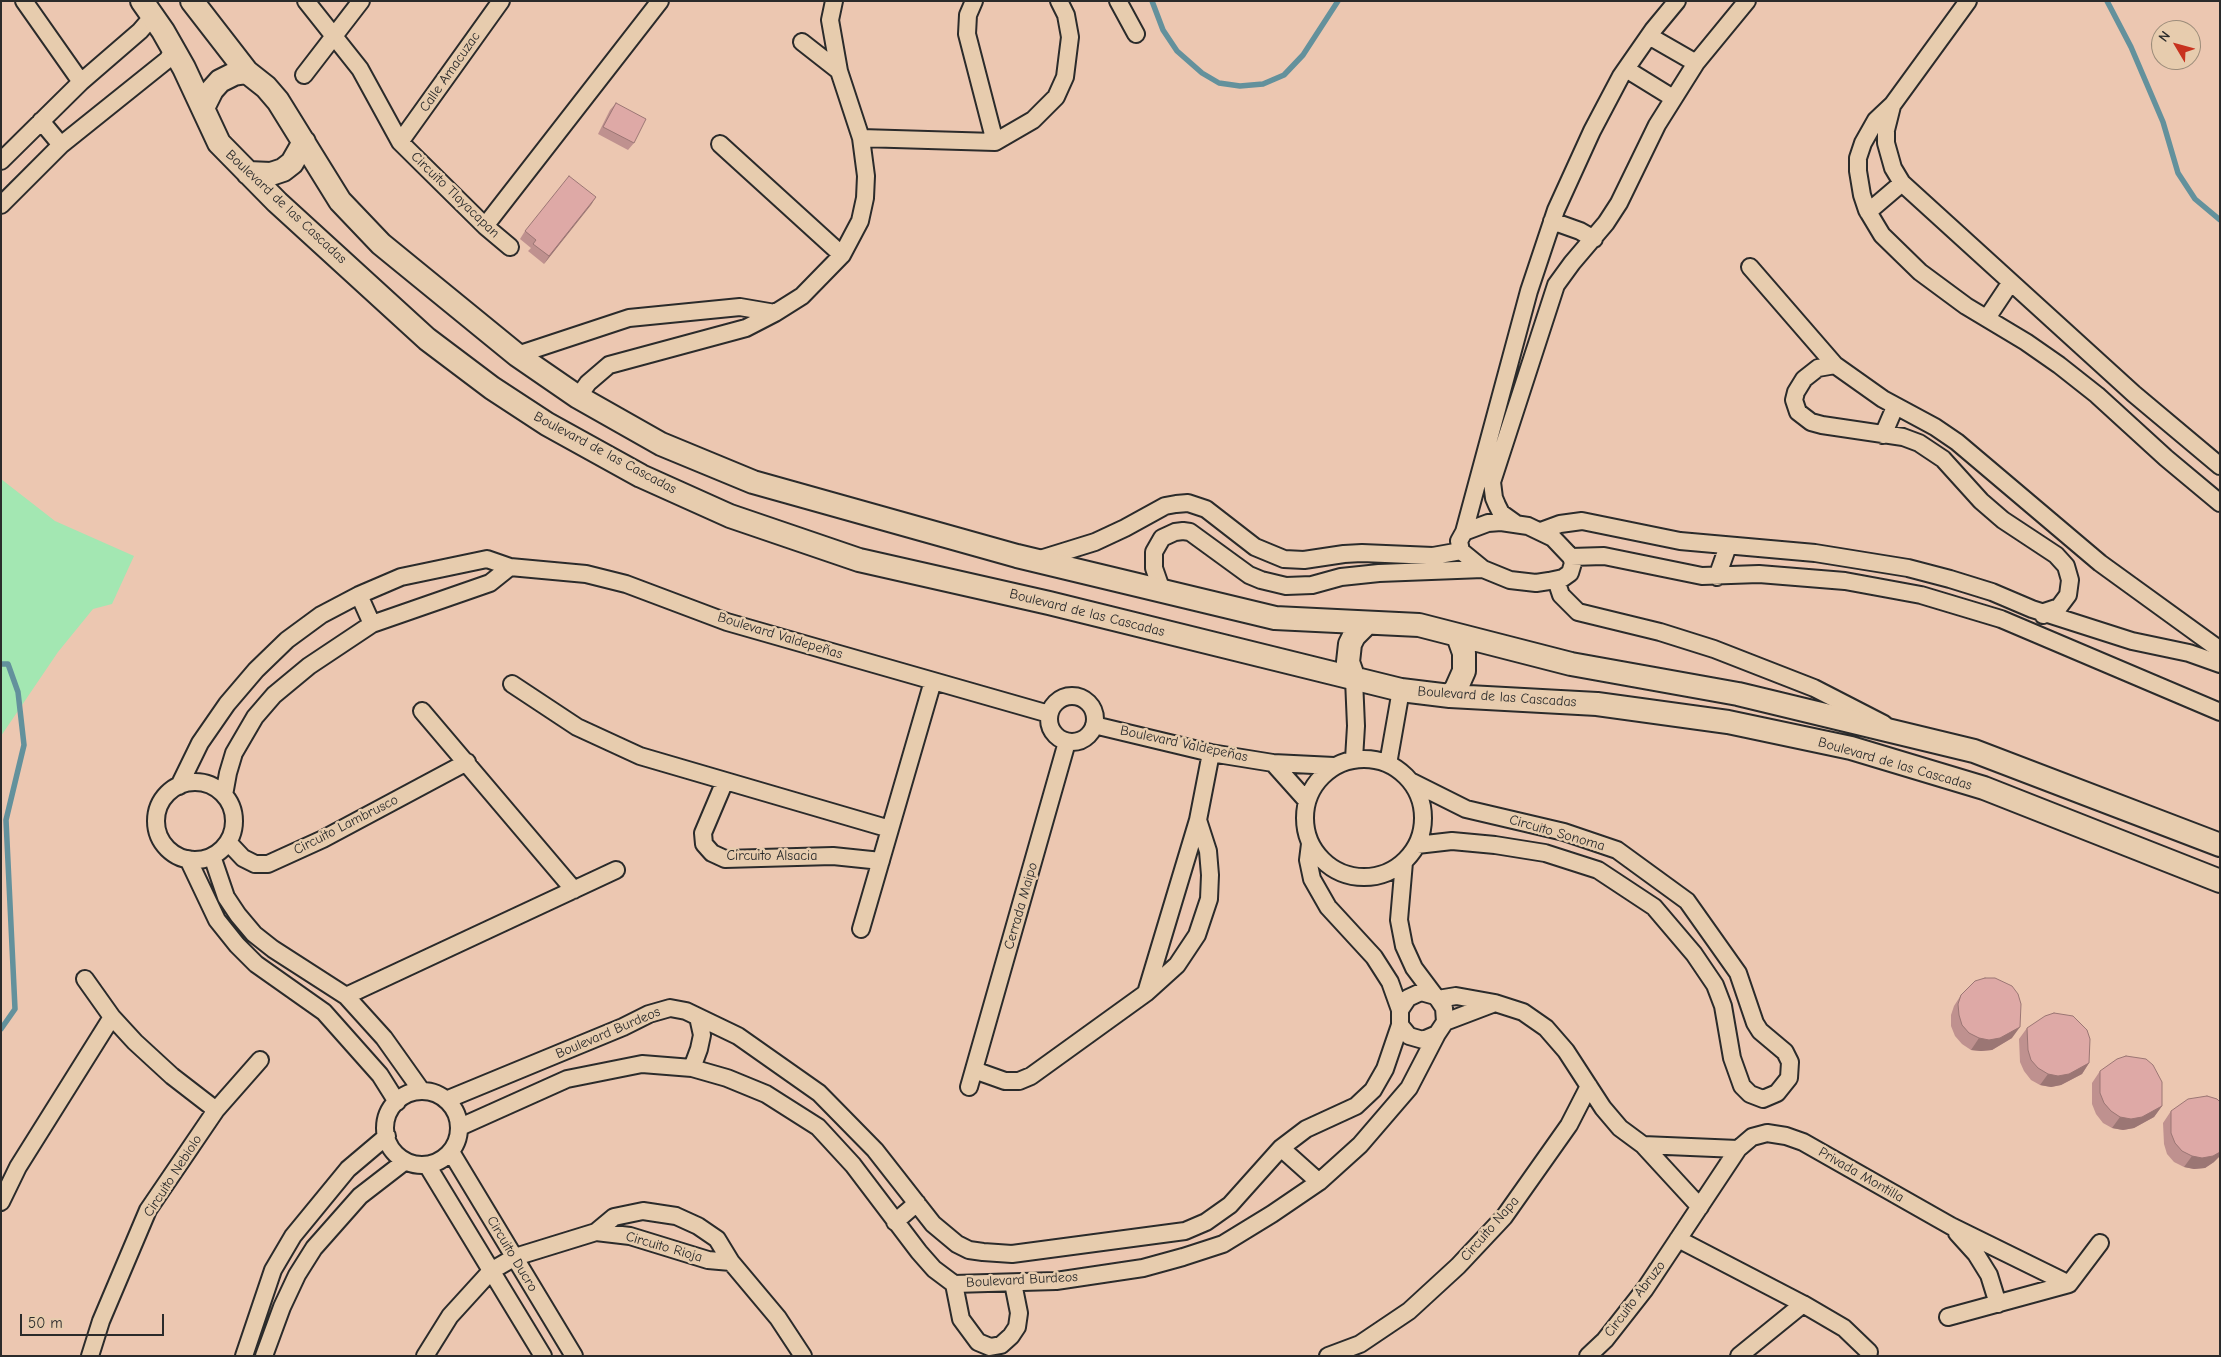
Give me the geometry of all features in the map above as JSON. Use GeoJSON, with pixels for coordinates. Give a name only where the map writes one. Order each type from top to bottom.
{"type":"FeatureCollection","features":[{"type":"Feature","properties":{"kind":"main road","name":"Boulevard de las Cascadas"},"geometry":{"type":"LineString","coordinates":[[192,1],[247,72],[266,87],[278,101],[340,201],[381,244],[517,355],[578,397],[661,444],[753,482],[1035,561],[1275,618],[1419,625],[1571,664],[1738,694],[1974,751],[2220,846]]}},
{"type":"Feature","properties":{"kind":"main road","name":"Boulevard de las Cascadas"},"geometry":{"type":"LineString","coordinates":[[147,9],[174,50],[219,142],[248,173],[427,339],[492,388],[547,424],[641,476],[730,516],[859,560],[1049,603],[1401,690],[1450,696],[1597,704],[1728,722],[1850,748],[1984,788],[2220,881]]}},
{"type":"Feature","properties":{"kind":"main road"},"geometry":{"type":"LineString","coordinates":[[203,108],[212,90],[220,81],[234,74],[247,72]]}},
{"type":"Feature","properties":{"kind":"main road"},"geometry":{"type":"LineString","coordinates":[[248,173],[271,174],[283,170],[292,163],[304,142]]}},
{"type":"Feature","properties":{"kind":"main road"},"geometry":{"type":"LineString","coordinates":[[1354,679],[1350,671],[1348,653],[1354,636],[1367,623]]}},
{"type":"Feature","properties":{"kind":"main road"},"geometry":{"type":"LineString","coordinates":[[1450,696],[1456,689],[1464,671],[1464,652],[1458,636]]}},
{"type":"Feature","properties":{"kind":"street"},"geometry":{"type":"LineString","coordinates":[[24,1],[81,82]]}},
{"type":"Feature","properties":{"kind":"street","name":"Circuito Tlayacapan"},"geometry":{"type":"LineString","coordinates":[[306,1],[360,69],[400,142],[485,226],[510,247]]}},
{"type":"Feature","properties":{"kind":"street"},"geometry":{"type":"LineString","coordinates":[[304,75],[361,1]]}},
{"type":"Feature","properties":{"kind":"street"},"geometry":{"type":"LineString","coordinates":[[485,226],[660,1]]}},
{"type":"Feature","properties":{"kind":"street"},"geometry":{"type":"LineString","coordinates":[[578,397],[588,383],[610,365],[746,328],[775,313],[802,296],[842,255],[860,222],[865,198],[866,176],[862,138],[839,71],[830,20],[834,1]]}},
{"type":"Feature","properties":{"kind":"street"},"geometry":{"type":"LineString","coordinates":[[974,1],[968,15],[967,34],[995,142]]}},
{"type":"Feature","properties":{"kind":"street"},"geometry":{"type":"LineString","coordinates":[[862,138],[995,142],[1034,120],[1056,97],[1065,78],[1070,37],[1066,15],[1059,1]]}},
{"type":"Feature","properties":{"kind":"street"},"geometry":{"type":"LineString","coordinates":[[1118,1],[1136,34]]}},
{"type":"Feature","properties":{"kind":"street"},"geometry":{"type":"LineString","coordinates":[[1677,1],[1626,69],[1584,146],[1552,221],[1529,291],[1502,424],[1492,490],[1494,498],[1501,513],[1515,523],[1541,531],[1553,538],[1572,557],[1573,563],[1570,573],[1556,580],[1523,582],[1496,576],[1483,569],[1461,551],[1459,541],[1464,532],[1502,424],[1556,286],[1572,263],[1594,239],[1618,203],[1673,98],[1696,63],[1747,1]]}},
{"type":"Feature","properties":{"kind":"street"},"geometry":{"type":"LineString","coordinates":[[1968,1],[1892,104],[1870,129],[1858,158],[1859,183],[1868,212],[1882,235],[1920,272],[1942,290],[2039,351],[2097,395],[2200,488],[2220,503]]}},
{"type":"Feature","properties":{"kind":"street","name":"Calle Amacuzac"},"geometry":{"type":"LineString","coordinates":[[400,142],[498,2]]}},
{"type":"Feature","properties":{"kind":"street"},"geometry":{"type":"LineString","coordinates":[[1,161],[81,82],[140,31],[147,9]]}},
{"type":"Feature","properties":{"kind":"street"},"geometry":{"type":"LineString","coordinates":[[1649,36],[1696,63]]}},
{"type":"Feature","properties":{"kind":"street"},"geometry":{"type":"LineString","coordinates":[[802,42],[839,71]]}},
{"type":"Feature","properties":{"kind":"street"},"geometry":{"type":"LineString","coordinates":[[1,205],[61,145],[166,60],[174,50]]}},
{"type":"Feature","properties":{"kind":"street"},"geometry":{"type":"LineString","coordinates":[[1626,69],[1673,98]]}},
{"type":"Feature","properties":{"kind":"street"},"geometry":{"type":"LineString","coordinates":[[1892,104],[1888,116],[1886,143],[1893,168],[1902,184],[2134,394],[2219,465],[2200,488]]}},
{"type":"Feature","properties":{"kind":"street"},"geometry":{"type":"LineString","coordinates":[[41,121],[61,145]]}},
{"type":"Feature","properties":{"kind":"street"},"geometry":{"type":"LineString","coordinates":[[720,144],[842,255]]}},
{"type":"Feature","properties":{"kind":"street"},"geometry":{"type":"LineString","coordinates":[[1868,212],[1902,184]]}},
{"type":"Feature","properties":{"kind":"street"},"geometry":{"type":"LineString","coordinates":[[1552,221],[1580,230],[1594,239]]}},
{"type":"Feature","properties":{"kind":"street"},"geometry":{"type":"LineString","coordinates":[[1750,267],[1835,366],[1895,406],[1935,427],[1957,442],[2100,563],[2220,650]]}},
{"type":"Feature","properties":{"kind":"street"},"geometry":{"type":"LineString","coordinates":[[1986,318],[2011,282]]}},
{"type":"Feature","properties":{"kind":"street"},"geometry":{"type":"LineString","coordinates":[[517,355],[629,318],[740,307],[775,313]]}},
{"type":"Feature","properties":{"kind":"street"},"geometry":{"type":"LineString","coordinates":[[1835,366],[1818,368],[1804,378],[1794,400],[1798,412],[1811,422],[1822,425],[1903,437],[1919,443],[1943,459],[1981,501],[2003,520],[2061,560],[2069,573],[2070,588],[2068,595],[2059,607],[2044,612],[2034,633]]}},
{"type":"Feature","properties":{"kind":"street"},"geometry":{"type":"LineString","coordinates":[[1883,435],[1895,406]]}},
{"type":"Feature","properties":{"kind":"street"},"geometry":{"type":"LineString","coordinates":[[1035,561],[1095,542],[1164,506],[1176,504],[1188,504],[1206,509],[1260,549],[1284,559],[1304,560],[1344,554],[1369,553],[1433,556],[1461,551]]}},
{"type":"Feature","properties":{"kind":"street"},"geometry":{"type":"LineString","coordinates":[[1541,531],[1560,524],[1582,522],[1680,541],[1815,553],[1908,568],[1984,589],[2044,612],[2132,641],[2189,653],[2220,664]]}},
{"type":"Feature","properties":{"kind":"street"},"geometry":{"type":"LineString","coordinates":[[1464,532],[1488,524],[1515,523]]}},
{"type":"Feature","properties":{"kind":"street"},"geometry":{"type":"LineString","coordinates":[[1162,591],[1154,568],[1154,552],[1162,538],[1175,532],[1183,531],[1190,532],[1249,576],[1286,586],[1312,585],[1341,577],[1379,573],[1483,569]]}},
{"type":"Feature","properties":{"kind":"street"},"geometry":{"type":"LineString","coordinates":[[1717,577],[1728,546]]}},
{"type":"Feature","properties":{"kind":"street"},"geometry":{"type":"LineString","coordinates":[[1572,557],[1604,556],[1686,574],[1717,577],[1759,574],[1845,581],[1880,586],[1962,606],[2034,633],[2220,712]]}},
{"type":"Feature","properties":{"kind":"street","name":"Boulevard Valdepeñas"},"geometry":{"type":"LineString","coordinates":[[179,786],[200,743],[226,704],[256,670],[287,640],[321,615],[401,576],[487,559],[510,567],[586,574],[626,584],[727,622],[1049,714]]}},
{"type":"Feature","properties":{"kind":"street"},"geometry":{"type":"LineString","coordinates":[[224,794],[234,753],[255,717],[268,702],[309,666],[372,624],[490,583],[510,567]]}},
{"type":"Feature","properties":{"kind":"street"},"geometry":{"type":"LineString","coordinates":[[1556,580],[1561,595],[1578,612],[1660,632],[1759,665],[1814,688],[1904,734]]}},
{"type":"Feature","properties":{"kind":"street"},"geometry":{"type":"LineString","coordinates":[[359,595],[372,624]]}},
{"type":"Feature","properties":{"kind":"street"},"geometry":{"type":"LineString","coordinates":[[1354,679],[1356,726],[1354,759]]}},
{"type":"Feature","properties":{"kind":"street"},"geometry":{"type":"LineString","coordinates":[[861,928],[933,681]]}},
{"type":"Feature","properties":{"kind":"street"},"geometry":{"type":"LineString","coordinates":[[512,684],[577,727],[640,756],[890,829]]}},
{"type":"Feature","properties":{"kind":"street"},"geometry":{"type":"LineString","coordinates":[[1388,764],[1401,690]]}},
{"type":"Feature","properties":{"kind":"street"},"geometry":{"type":"LineString","coordinates":[[1072,696],[1082,698],[1090,705],[1095,714],[1094,725],[1089,735],[1078,742],[1067,742],[1056,736],[1050,726],[1049,714],[1054,705],[1062,698],[1072,696]]}},
{"type":"Feature","properties":{"kind":"street"},"geometry":{"type":"LineString","coordinates":[[422,711],[574,890]]}},
{"type":"Feature","properties":{"kind":"street","name":"Boulevard Valdepeñas"},"geometry":{"type":"LineString","coordinates":[[1094,725],[1211,752],[1273,763],[1334,766]]}},
{"type":"Feature","properties":{"kind":"street","name":"Cerrada Maipo"},"geometry":{"type":"LineString","coordinates":[[970,1087],[1067,742]]}},
{"type":"Feature","properties":{"kind":"street"},"geometry":{"type":"LineString","coordinates":[[1146,993],[1198,820],[1211,752]]}},
{"type":"Feature","properties":{"kind":"street"},"geometry":{"type":"LineString","coordinates":[[1310,844],[1323,862],[1342,873],[1363,878],[1385,874],[1404,862],[1417,845],[1424,824],[1422,802],[1412,782],[1396,767],[1376,759],[1354,759],[1334,766],[1317,781],[1307,801],[1305,822],[1310,844],[1308,860],[1312,879],[1328,907],[1374,957],[1390,982],[1400,1017],[1409,1036],[1423,1040],[1441,1028],[1495,1003]]}},
{"type":"Feature","properties":{"kind":"street","name":"Circuito Lambrusco"},"geometry":{"type":"LineString","coordinates":[[228,842],[243,858],[255,864],[268,864],[322,839],[466,762]]}},
{"type":"Feature","properties":{"kind":"street"},"geometry":{"type":"LineString","coordinates":[[1273,763],[1307,801]]}},
{"type":"Feature","properties":{"kind":"street","name":"Circuito Alsacia"},"geometry":{"type":"LineString","coordinates":[[725,781],[703,833],[704,844],[712,853],[725,858],[833,856],[881,861]]}},
{"type":"Feature","properties":{"kind":"street"},"geometry":{"type":"LineString","coordinates":[[191,782],[203,783],[214,787],[224,794],[231,805],[234,817],[233,830],[228,842],[221,850],[212,856],[200,860],[176,855],[167,848],[160,838],[157,826],[160,807],[171,791],[191,782]]}},
{"type":"Feature","properties":{"kind":"street","name":"Circuito Sonoma"},"geometry":{"type":"LineString","coordinates":[[1412,782],[1466,809],[1564,832],[1618,850],[1687,901],[1738,972],[1755,1023],[1760,1031],[1785,1052],[1790,1062],[1789,1078],[1777,1093],[1763,1099],[1750,1094],[1742,1086],[1732,1058],[1723,1006],[1710,977],[1694,954],[1654,907],[1598,870],[1545,852],[1495,845],[1452,841],[1417,845]]}},
{"type":"Feature","properties":{"kind":"street"},"geometry":{"type":"LineString","coordinates":[[974,1070],[1005,1081],[1019,1082],[1031,1076],[1146,993],[1177,965],[1196,935],[1209,900],[1210,875],[1208,851],[1198,820]]}},
{"type":"Feature","properties":{"kind":"street"},"geometry":{"type":"LineString","coordinates":[[212,856],[226,896],[238,915],[254,934],[273,949],[346,996],[384,1038],[422,1090]]}},
{"type":"Feature","properties":{"kind":"street"},"geometry":{"type":"LineString","coordinates":[[188,859],[218,920],[237,945],[256,964],[324,1012],[380,1075],[397,1102]]}},
{"type":"Feature","properties":{"kind":"street"},"geometry":{"type":"LineString","coordinates":[[1404,862],[1399,920],[1404,946],[1414,968],[1444,1008],[1441,1028]]}},
{"type":"Feature","properties":{"kind":"street"},"geometry":{"type":"LineString","coordinates":[[346,996],[616,870]]}},
{"type":"Feature","properties":{"kind":"street"},"geometry":{"type":"LineString","coordinates":[[85,979],[112,1017],[172,1076],[216,1110]]}},
{"type":"Feature","properties":{"kind":"street"},"geometry":{"type":"LineString","coordinates":[[1400,1017],[1408,998],[1421,992],[1437,998],[1456,996],[1495,1003],[1523,1012],[1546,1028],[1566,1051],[1603,1108],[1620,1128],[1643,1145],[1700,1207]]}},
{"type":"Feature","properties":{"kind":"street","name":"Boulevard Burdeos"},"geometry":{"type":"LineString","coordinates":[[446,1100],[623,1028],[649,1014],[670,1008],[686,1011],[738,1036],[819,1093],[875,1150],[933,1224],[957,1244],[969,1250],[1012,1254],[1185,1231],[1206,1222],[1230,1205],[1282,1148],[1306,1130],[1356,1106],[1374,1090],[1385,1069],[1400,1017]]}},
{"type":"Feature","properties":{"kind":"street"},"geometry":{"type":"LineString","coordinates":[[1,1202],[18,1167],[112,1017]]}},
{"type":"Feature","properties":{"kind":"street"},"geometry":{"type":"LineString","coordinates":[[692,1068],[700,1049],[702,1035],[698,1017]]}},
{"type":"Feature","properties":{"kind":"street","name":"Boulevard Burdeos"},"geometry":{"type":"LineString","coordinates":[[460,1127],[566,1079],[642,1064],[692,1068],[727,1078],[766,1094],[818,1127],[853,1165],[895,1222],[934,1269],[954,1284],[1013,1283],[1066,1279],[1143,1268],[1184,1257],[1223,1244],[1272,1214],[1319,1182],[1360,1145],[1409,1088],[1441,1028]]}},
{"type":"Feature","properties":{"kind":"street","name":"Circuito Nebiolo"},"geometry":{"type":"LineString","coordinates":[[90,1356],[101,1321],[148,1210],[216,1110],[260,1060]]}},
{"type":"Feature","properties":{"kind":"street","name":"Circuito Napa"},"geometry":{"type":"LineString","coordinates":[[1328,1356],[1356,1350],[1409,1311],[1458,1266],[1504,1217],[1569,1125],[1589,1086]]}},
{"type":"Feature","properties":{"kind":"street"},"geometry":{"type":"LineString","coordinates":[[422,1090],[440,1095],[455,1108],[460,1127],[451,1152],[442,1161],[427,1165],[404,1162],[390,1148],[384,1129],[389,1110],[403,1096],[422,1090]]}},
{"type":"Feature","properties":{"kind":"street","name":"Circuito Abruzo"},"geometry":{"type":"LineString","coordinates":[[1588,1356],[1604,1340],[1645,1289],[1738,1150],[1752,1138],[1767,1133]]}},
{"type":"Feature","properties":{"kind":"street","name":"Privada Montilla"},"geometry":{"type":"LineString","coordinates":[[1767,1133],[1786,1136],[1803,1142],[1951,1226],[2069,1284]]}},
{"type":"Feature","properties":{"kind":"street"},"geometry":{"type":"LineString","coordinates":[[244,1356],[273,1270],[293,1236],[348,1169],[387,1136]]}},
{"type":"Feature","properties":{"kind":"street"},"geometry":{"type":"LineString","coordinates":[[1643,1145],[1738,1150]]}},
{"type":"Feature","properties":{"kind":"street"},"geometry":{"type":"LineString","coordinates":[[1282,1148],[1319,1182]]}},
{"type":"Feature","properties":{"kind":"street","name":"Circuito Ducro"},"geometry":{"type":"LineString","coordinates":[[451,1152],[574,1356]]}},
{"type":"Feature","properties":{"kind":"street"},"geometry":{"type":"LineString","coordinates":[[264,1356],[282,1307],[297,1275],[314,1248],[360,1196],[404,1162]]}},
{"type":"Feature","properties":{"kind":"street","name":"Circuito Ducro"},"geometry":{"type":"LineString","coordinates":[[427,1165],[542,1356]]}},
{"type":"Feature","properties":{"kind":"street"},"geometry":{"type":"LineString","coordinates":[[895,1222],[917,1203]]}},
{"type":"Feature","properties":{"kind":"street","name":"Circuito Rioja"},"geometry":{"type":"LineString","coordinates":[[425,1356],[450,1316],[491,1271],[514,1257],[596,1232],[614,1217],[643,1211],[676,1216],[698,1226],[717,1240],[731,1262],[778,1318],[803,1356]]}},
{"type":"Feature","properties":{"kind":"street","name":"Privada Montilla"},"geometry":{"type":"LineString","coordinates":[[1951,1226],[1976,1254],[1989,1275],[1998,1304]]}},
{"type":"Feature","properties":{"kind":"street","name":"Circuito Rioja"},"geometry":{"type":"LineString","coordinates":[[596,1232],[630,1236],[708,1260],[731,1262]]}},
{"type":"Feature","properties":{"kind":"street"},"geometry":{"type":"LineString","coordinates":[[1678,1239],[1803,1304],[1844,1328],[1869,1352]]}},
{"type":"Feature","properties":{"kind":"street"},"geometry":{"type":"LineString","coordinates":[[1948,1317],[2069,1284],[2100,1243]]}},
{"type":"Feature","properties":{"kind":"street"},"geometry":{"type":"LineString","coordinates":[[954,1284],[961,1319],[978,1342],[990,1347],[1001,1345],[1017,1327],[1019,1313],[1013,1283]]}},
{"type":"Feature","properties":{"kind":"street"},"geometry":{"type":"LineString","coordinates":[[1739,1356],[1803,1304]]}},
{"type":"Feature","properties":{"kind":"green space"},"geometry":{"type":"Polygon","coordinates":[[[1,479],[55,521],[134,556],[112,604],[93,609],[58,652],[1,736],[1,479]]]}},
{"type":"Feature","properties":{"kind":"building"},"geometry":{"type":"Polygon","coordinates":[[[616,103],[646,119],[634,143],[603,127],[616,103]]]}},
{"type":"Feature","properties":{"kind":"building"},"geometry":{"type":"Polygon","coordinates":[[[569,176],[596,197],[549,256],[533,244],[536,240],[525,231],[569,176]]]}},
{"type":"Feature","properties":{"kind":"building"},"geometry":{"type":"Polygon","coordinates":[[[1995,978],[2012,986],[2018,994],[2021,1004],[2020,1027],[2000,1038],[1989,1040],[1969,1033],[1962,1025],[1958,1004],[1961,995],[1975,981],[1995,978]]]}},
{"type":"Feature","properties":{"kind":"building"},"geometry":{"type":"Polygon","coordinates":[[[2054,1013],[2073,1016],[2087,1030],[2090,1039],[2089,1063],[2069,1074],[2058,1076],[2048,1074],[2038,1068],[2031,1060],[2028,1050],[2027,1028],[2045,1016],[2054,1013]]]}},
{"type":"Feature","properties":{"kind":"building"},"geometry":{"type":"Polygon","coordinates":[[[2126,1056],[2146,1059],[2153,1065],[2162,1082],[2162,1106],[2142,1117],[2131,1119],[2120,1117],[2111,1111],[2104,1103],[2100,1093],[2100,1071],[2117,1059],[2126,1056]]]}},
{"type":"Feature","properties":{"kind":"building"},"geometry":{"type":"Polygon","coordinates":[[[2207,1096],[2220,1102],[2220,1152],[2213,1156],[2202,1158],[2182,1151],[2175,1143],[2171,1133],[2171,1111],[2188,1099],[2207,1096]]]}},
{"type":"Feature","properties":{"kind":"waterway"},"geometry":{"type":"LineString","coordinates":[[1152,1],[1163,30],[1177,51],[1202,73],[1219,83],[1240,86],[1263,84],[1284,75],[1303,55],[1338,1]]}},
{"type":"Feature","properties":{"kind":"waterway"},"geometry":{"type":"LineString","coordinates":[[2107,1],[2131,47],[2163,122],[2178,173],[2195,199],[2220,220]]}},
{"type":"Feature","properties":{"kind":"waterway"},"geometry":{"type":"LineString","coordinates":[[1,664],[8,664],[18,692],[24,745],[6,820],[15,1009],[1,1029]]}}]}
